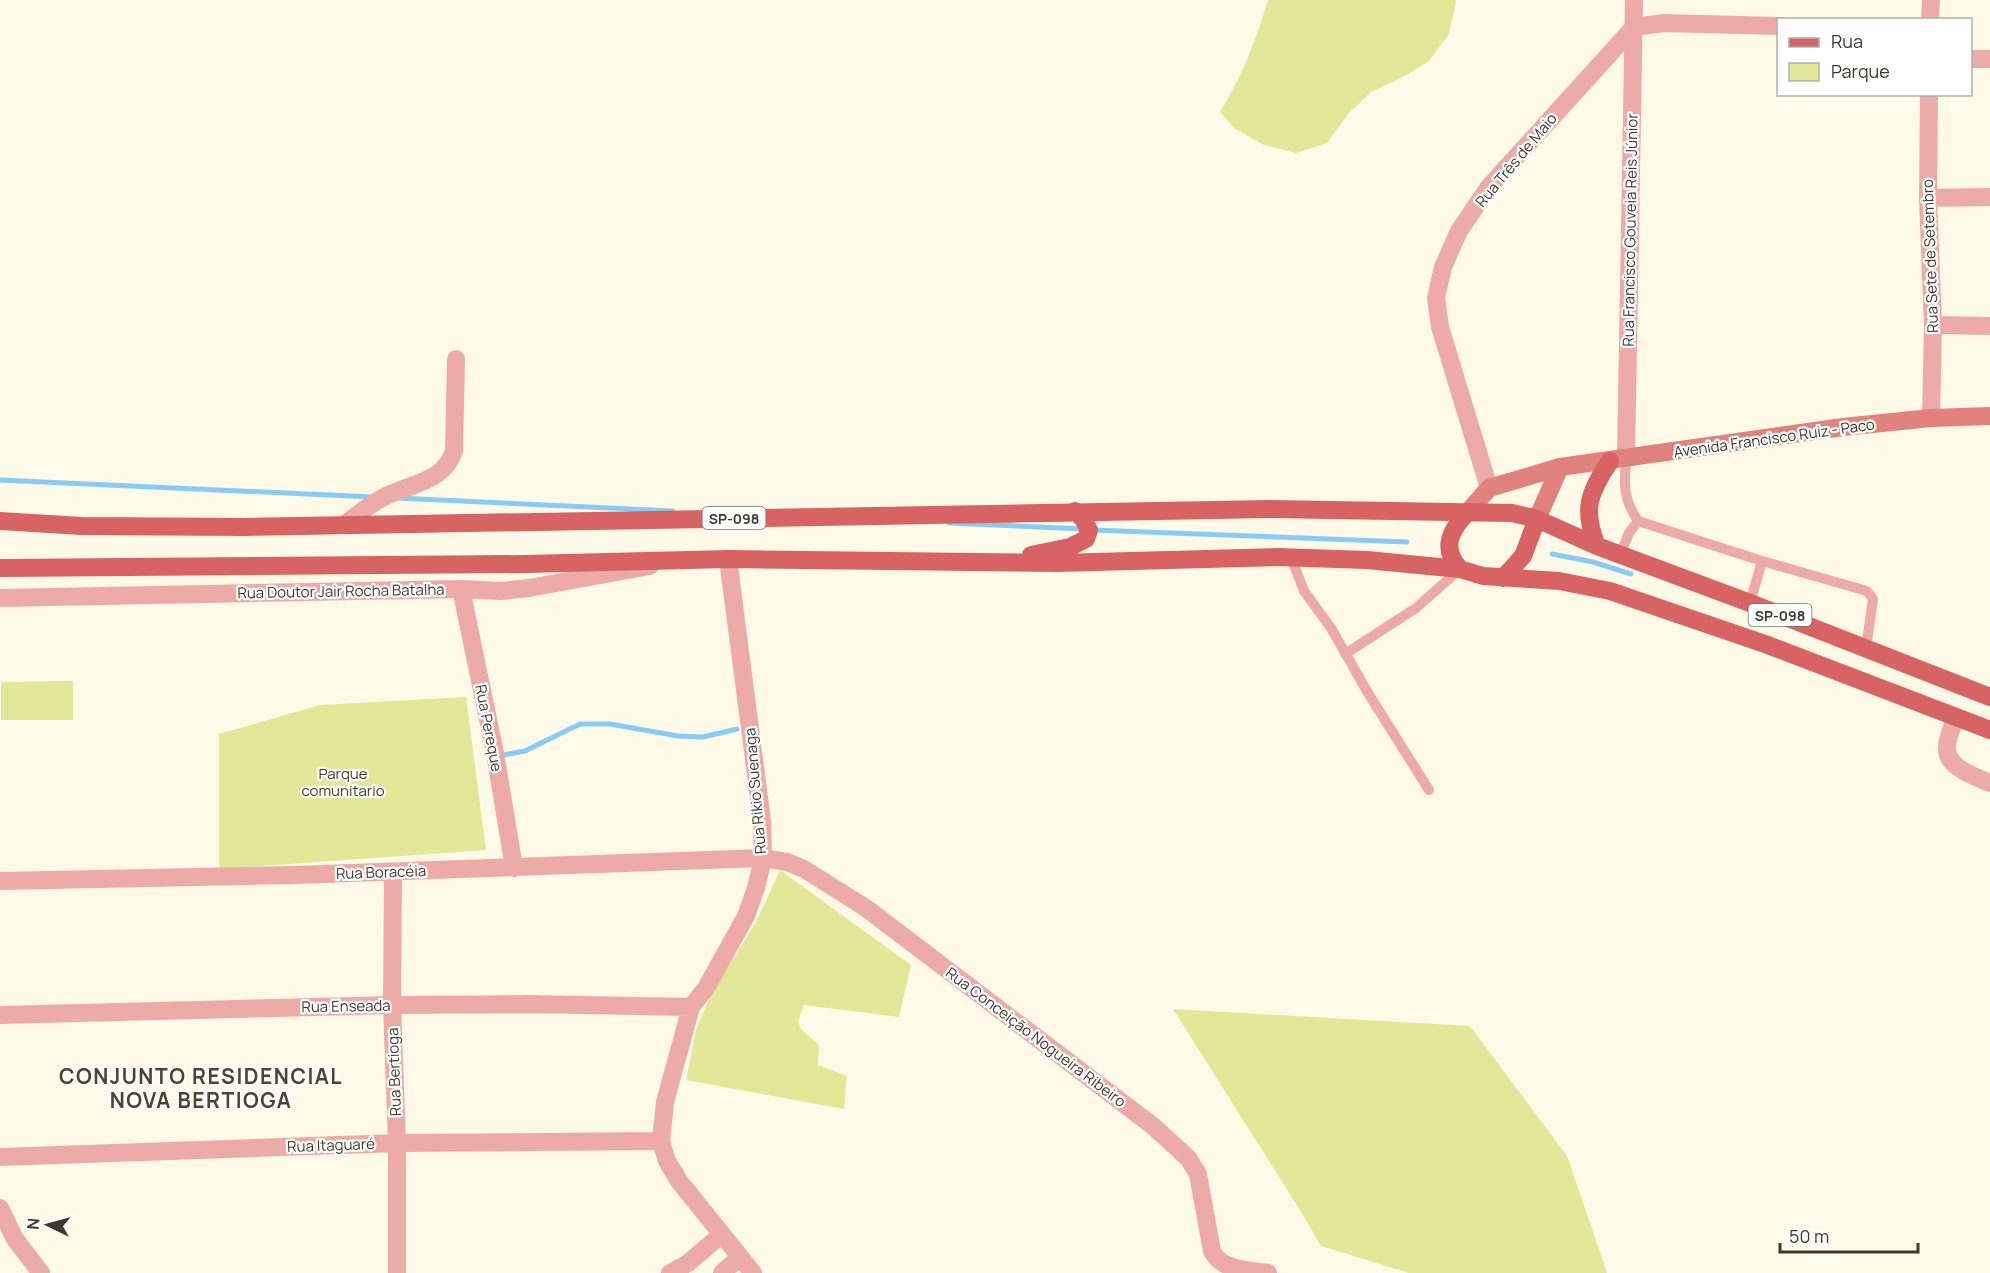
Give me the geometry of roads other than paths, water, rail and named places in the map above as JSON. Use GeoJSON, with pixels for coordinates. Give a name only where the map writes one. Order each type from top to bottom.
{"type":"FeatureCollection","features":[{"type":"Feature","properties":{"kind":"main road"},"geometry":{"type":"LineString","coordinates":[[1597,546],[1591,531],[1587,509],[1598,481],[1618,460]]}},
{"type":"Feature","properties":{"kind":"main road","name":"SP-098"},"geometry":{"type":"LineString","coordinates":[[0,521],[94,526],[245,527],[1075,511],[1270,509],[1512,513],[1537,519],[1597,546],[1990,697]]}},
{"type":"Feature","properties":{"kind":"main road"},"geometry":{"type":"LineString","coordinates":[[997,562],[1081,543],[1086,539],[1089,530],[1087,524],[1075,511]]}},
{"type":"Feature","properties":{"kind":"main road"},"geometry":{"type":"LineString","coordinates":[[1460,569],[1452,562],[1449,540],[1455,525],[1468,512]]}},
{"type":"Feature","properties":{"kind":"main road"},"geometry":{"type":"LineString","coordinates":[[1503,578],[1523,556],[1537,519]]}},
{"type":"Feature","properties":{"kind":"main road","name":"SP-098"},"geometry":{"type":"LineString","coordinates":[[0,568],[526,564],[728,559],[1057,563],[1291,557],[1344,559],[1460,569],[1483,576],[1559,581],[1610,591],[1765,644],[1990,730]]}},
{"type":"Feature","properties":{"kind":"street","name":"Rua Francisco Gouveia Reis Júnior"},"geometry":{"type":"LineString","coordinates":[[1618,460],[1634,0]]}},
{"type":"Feature","properties":{"kind":"street"},"geometry":{"type":"LineString","coordinates":[[1930,18],[1931,0]]}},
{"type":"Feature","properties":{"kind":"street"},"geometry":{"type":"LineString","coordinates":[[1634,27],[1664,24],[1777,26]]}},
{"type":"Feature","properties":{"kind":"street","name":"Rua Três de Maio"},"geometry":{"type":"LineString","coordinates":[[1489,488],[1440,327],[1436,298],[1443,267],[1459,231],[1488,188],[1634,27]]}},
{"type":"Feature","properties":{"kind":"street"},"geometry":{"type":"LineString","coordinates":[[1972,59],[1990,58]]}},
{"type":"Feature","properties":{"kind":"street","name":"Rua Sete de Setembro"},"geometry":{"type":"LineString","coordinates":[[1929,96],[1928,198],[1933,325],[1930,418]]}},
{"type":"Feature","properties":{"kind":"street"},"geometry":{"type":"LineString","coordinates":[[1928,198],[1990,197]]}},
{"type":"Feature","properties":{"kind":"street"},"geometry":{"type":"LineString","coordinates":[[1933,325],[1990,326]]}},
{"type":"Feature","properties":{"kind":"street"},"geometry":{"type":"LineString","coordinates":[[345,524],[371,504],[430,479],[450,462],[454,451],[456,359]]}},
{"type":"Feature","properties":{"kind":"street","name":"Avenida Francisco Ruiz - Paco"},"geometry":{"type":"LineString","coordinates":[[1489,488],[1560,467],[1832,429],[1930,418],[1990,416]]}},
{"type":"Feature","properties":{"kind":"street"},"geometry":{"type":"LineString","coordinates":[[1537,519],[1560,467]]}},
{"type":"Feature","properties":{"kind":"street"},"geometry":{"type":"LineString","coordinates":[[1468,512],[1489,488]]}},
{"type":"Feature","properties":{"kind":"street","name":"Rua Rikio Suenaga"},"geometry":{"type":"LineString","coordinates":[[728,559],[762,821],[763,858],[746,916],[706,988],[692,1007],[665,1102],[661,1141],[667,1161],[679,1181],[753,1273]]}},
{"type":"Feature","properties":{"kind":"street","name":"Rua Doutor Jair Rocha Batalha"},"geometry":{"type":"LineString","coordinates":[[0,598],[461,589],[501,591],[678,560]]}},
{"type":"Feature","properties":{"kind":"street","name":"Rua Pereque"},"geometry":{"type":"LineString","coordinates":[[461,589],[495,753],[514,868]]}},
{"type":"Feature","properties":{"kind":"street"},"geometry":{"type":"LineString","coordinates":[[1956,718],[1947,747],[1949,759],[1968,774],[1990,783]]}},
{"type":"Feature","properties":{"kind":"street","name":"Rua Boracéia"},"geometry":{"type":"LineString","coordinates":[[0,881],[393,872],[763,858]]}},
{"type":"Feature","properties":{"kind":"street","name":"Rua Conceição Nogueira Ribeiro"},"geometry":{"type":"LineString","coordinates":[[763,858],[787,862],[804,869],[856,902],[1153,1126],[1188,1158],[1198,1174],[1212,1251],[1216,1258],[1225,1265],[1243,1271]]}},
{"type":"Feature","properties":{"kind":"street","name":"Rua Bertioga"},"geometry":{"type":"LineString","coordinates":[[393,872],[392,1005],[397,1143],[397,1273]]}},
{"type":"Feature","properties":{"kind":"street","name":"Rua Enseada"},"geometry":{"type":"LineString","coordinates":[[0,1015],[392,1005],[528,1004],[692,1007]]}},
{"type":"Feature","properties":{"kind":"street","name":"Rua Itaguaré"},"geometry":{"type":"LineString","coordinates":[[0,1157],[397,1143],[661,1141]]}},
{"type":"Feature","properties":{"kind":"street"},"geometry":{"type":"LineString","coordinates":[[0,1208],[15,1239],[41,1273]]}},
{"type":"Feature","properties":{"kind":"street"},"geometry":{"type":"LineString","coordinates":[[670,1273],[688,1263],[721,1235]]}},
{"type":"Feature","properties":{"kind":"street"},"geometry":{"type":"LineString","coordinates":[[722,1273],[740,1257]]}},
{"type":"Feature","properties":{"kind":"street"},"geometry":{"type":"LineString","coordinates":[[1243,1271],[1268,1273]]}},
{"type":"Feature","properties":{"kind":"lane"},"geometry":{"type":"LineString","coordinates":[[1618,460],[1628,506],[1638,521],[1762,561],[1867,591],[1873,599],[1866,648]]}},
{"type":"Feature","properties":{"kind":"lane"},"geometry":{"type":"LineString","coordinates":[[1620,555],[1629,533],[1638,521]]}},
{"type":"Feature","properties":{"kind":"lane"},"geometry":{"type":"LineString","coordinates":[[1291,557],[1304,591],[1331,628],[1429,790]]}},
{"type":"Feature","properties":{"kind":"lane"},"geometry":{"type":"LineString","coordinates":[[1750,603],[1762,561]]}},
{"type":"Feature","properties":{"kind":"lane"},"geometry":{"type":"LineString","coordinates":[[1345,654],[1416,608],[1460,569]]}},
{"type":"Feature","properties":{"kind":"waterway"},"geometry":{"type":"LineString","coordinates":[[0,480],[373,497]]}},
{"type":"Feature","properties":{"kind":"waterway"},"geometry":{"type":"LineString","coordinates":[[397,498],[673,511]]}},
{"type":"Feature","properties":{"kind":"waterway"},"geometry":{"type":"LineString","coordinates":[[949,523],[1083,529]]}},
{"type":"Feature","properties":{"kind":"waterway"},"geometry":{"type":"LineString","coordinates":[[1093,530],[1407,542]]}},
{"type":"Feature","properties":{"kind":"waterway"},"geometry":{"type":"LineString","coordinates":[[1552,554],[1593,562],[1631,574]]}},
{"type":"Feature","properties":{"kind":"waterway"},"geometry":{"type":"LineString","coordinates":[[503,755],[525,751],[580,724],[610,724],[678,736],[703,737],[737,729]]}},
{"type":"Feature","properties":{"kind":"district","name":"CONJUNTO RESIDENCIAL NOVA BERTIOGA"},"geometry":{"type":"Point","coordinates":[201,1088]}},
{"type":"Feature","properties":{"kind":"park label","name":"Parque comunitario"},"geometry":{"type":"Point","coordinates":[343,782]}}]}
